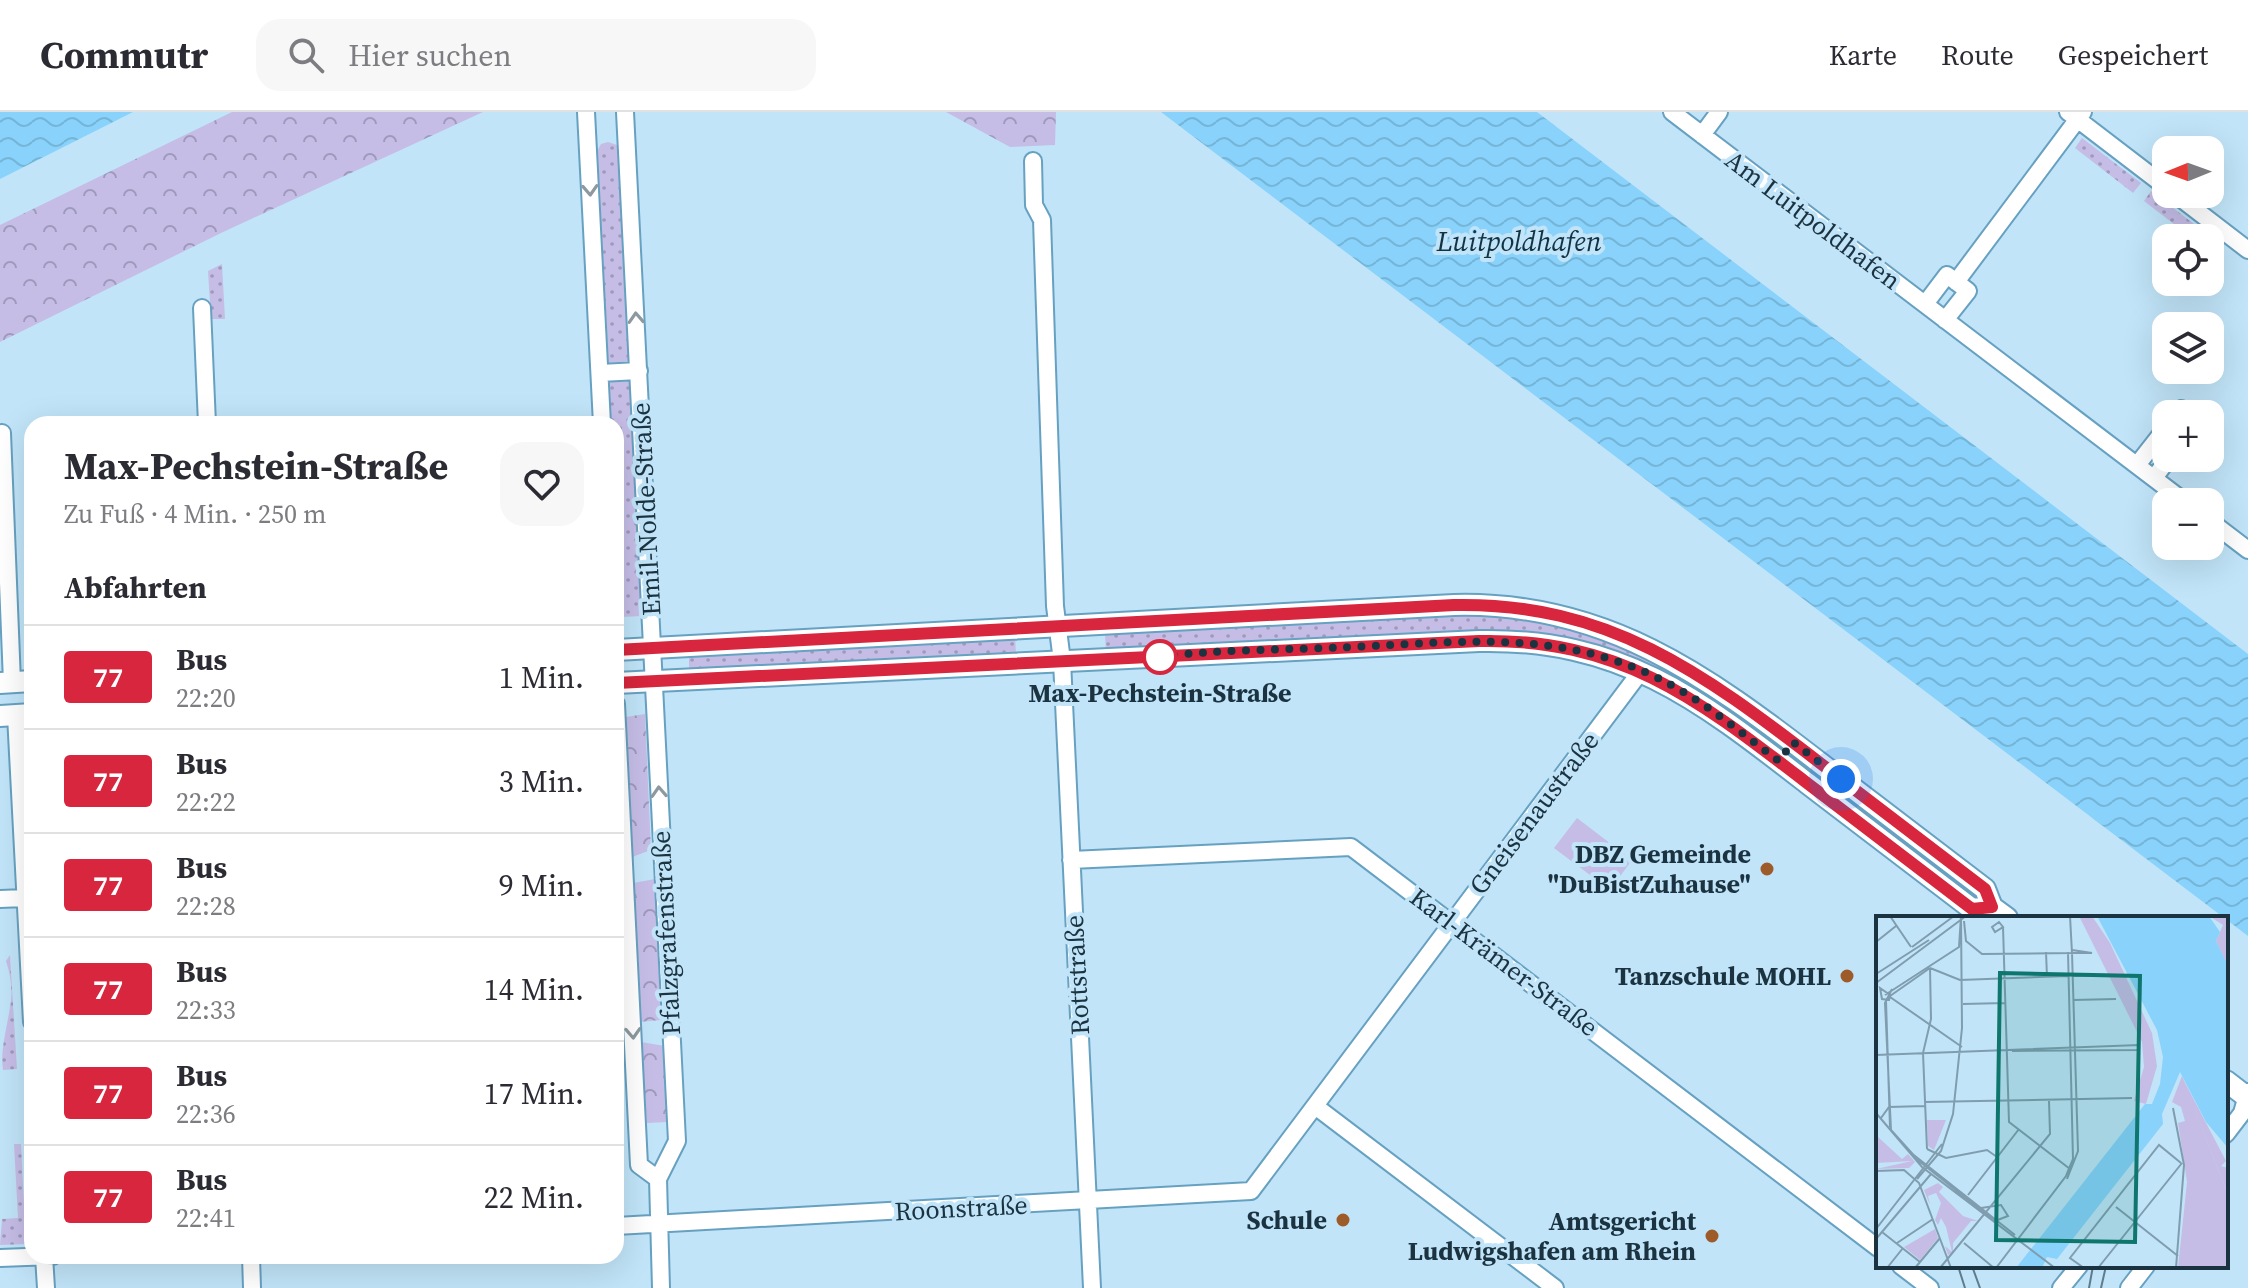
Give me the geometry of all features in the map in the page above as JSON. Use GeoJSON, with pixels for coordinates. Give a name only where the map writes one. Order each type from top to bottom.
{"type":"FeatureCollection","features":[{"type":"Feature","properties":{"kind":"street","name":"Emil-Nolde-Straße"},"geometry":{"type":"LineString","coordinates":[[586,112],[602,416]]}},
{"type":"Feature","properties":{"kind":"street","name":"Emil-Nolde-Straße"},"geometry":{"type":"LineString","coordinates":[[625,112],[654,682]]}},
{"type":"Feature","properties":{"kind":"street","name":"Am Luitpoldhafen"},"geometry":{"type":"LineString","coordinates":[[1702,135],[1719,112]]}},
{"type":"Feature","properties":{"kind":"street"},"geometry":{"type":"LineString","coordinates":[[1945,320],[1968,291],[1956,282],[2076,114],[2152,176]]}},
{"type":"Feature","properties":{"kind":"street","name":"Am Luitpoldhafen"},"geometry":{"type":"LineString","coordinates":[[1682,115],[1702,135],[2167,488]]}},
{"type":"Feature","properties":{"kind":"street"},"geometry":{"type":"LineString","coordinates":[[1033,161],[1034,205],[1042,220],[1055,606],[1062,661]]}},
{"type":"Feature","properties":{"kind":"street"},"geometry":{"type":"LineString","coordinates":[[2193,208],[2248,250]]}},
{"type":"Feature","properties":{"kind":"street","name":"Am Luitpoldhafen"},"geometry":{"type":"LineString","coordinates":[[1925,304],[1947,275],[1956,282]]}},
{"type":"Feature","properties":{"kind":"street"},"geometry":{"type":"LineString","coordinates":[[202,308],[207,416]]}},
{"type":"Feature","properties":{"kind":"street","name":"Emil-Nolde-Straße"},"geometry":{"type":"LineString","coordinates":[[600,373],[639,371]]}},
{"type":"Feature","properties":{"kind":"street"},"geometry":{"type":"LineString","coordinates":[[2,433],[15,682]]}},
{"type":"Feature","properties":{"kind":"street"},"geometry":{"type":"LineString","coordinates":[[2137,465],[2152,446]]}},
{"type":"Feature","properties":{"kind":"street"},"geometry":{"type":"LineString","coordinates":[[2154,478],[2158,472]]}},
{"type":"Feature","properties":{"kind":"street"},"geometry":{"type":"LineString","coordinates":[[2224,532],[2248,550]]}},
{"type":"Feature","properties":{"kind":"street"},"geometry":{"type":"LineString","coordinates":[[624,650],[1454,605],[1536,608],[1599,626],[1673,659],[1719,687],[1985,889],[2000,912]]}},
{"type":"Feature","properties":{"kind":"street"},"geometry":{"type":"LineString","coordinates":[[624,683],[1500,640],[1571,648],[1641,671],[1701,703],[1972,909],[2000,912]]}},
{"type":"Feature","properties":{"kind":"street","name":"Rottstraße"},"geometry":{"type":"LineString","coordinates":[[1062,661],[1092,1288]]}},
{"type":"Feature","properties":{"kind":"street","name":"Gneisenaustraße"},"geometry":{"type":"LineString","coordinates":[[1285,1147],[1641,671]]}},
{"type":"Feature","properties":{"kind":"street","name":"Pfalzgrafenstraße"},"geometry":{"type":"LineString","coordinates":[[654,682],[677,1141],[658,1179],[661,1288]]}},
{"type":"Feature","properties":{"kind":"street"},"geometry":{"type":"LineString","coordinates":[[16,715],[24,878]]}},
{"type":"Feature","properties":{"kind":"street"},"geometry":{"type":"LineString","coordinates":[[1779,761],[1793,742]]}},
{"type":"Feature","properties":{"kind":"street","name":"Karl-Krämer-Straße"},"geometry":{"type":"LineString","coordinates":[[1071,860],[1351,847],[1876,1246]]}},
{"type":"Feature","properties":{"kind":"street","name":"Pfalzgrafenstraße"},"geometry":{"type":"LineString","coordinates":[[624,864],[639,1165],[658,1179]]}},
{"type":"Feature","properties":{"kind":"street"},"geometry":{"type":"LineString","coordinates":[[0,899],[24,898]]}},
{"type":"Feature","properties":{"kind":"street"},"geometry":{"type":"LineString","coordinates":[[2228,1131],[2242,1113],[2242,1097]]}},
{"type":"Feature","properties":{"kind":"street"},"geometry":{"type":"LineString","coordinates":[[1315,1106],[1554,1288]]}},
{"type":"Feature","properties":{"kind":"street","name":"Roonstraße"},"geometry":{"type":"LineString","coordinates":[[624,1226],[1251,1191],[1285,1147]]}},
{"type":"Feature","properties":{"kind":"street"},"geometry":{"type":"LineString","coordinates":[[0,1258],[24,1257]]}},
{"type":"Feature","properties":{"kind":"street"},"geometry":{"type":"LineString","coordinates":[[44,1264],[46,1288]]}},
{"type":"Feature","properties":{"kind":"street"},"geometry":{"type":"LineString","coordinates":[[251,1264],[252,1288]]}},
{"type":"Feature","properties":{"kind":"street"},"geometry":{"type":"LineString","coordinates":[[1904,1268],[1930,1288]]}},
{"type":"Feature","properties":{"kind":"street"},"geometry":{"type":"LineString","coordinates":[[2061,1288],[2077,1268]]}},
{"type":"Feature","properties":{"kind":"street"},"geometry":{"type":"LineString","coordinates":[[2129,1288],[2144,1268]]}},
{"type":"Feature","properties":{"kind":"green space"},"geometry":{"type":"Polygon","coordinates":[[[232,112],[483,112],[221,233],[0,342],[0,225],[232,112]]]}},
{"type":"Feature","properties":{"kind":"green space"},"geometry":{"type":"Polygon","coordinates":[[[946,112],[1056,112],[1055,145],[1010,147],[946,112]]]}},
{"type":"Feature","properties":{"kind":"green space"},"geometry":{"type":"Polygon","coordinates":[[[2082,138],[2141,183],[2133,193],[2075,148],[2082,138]]]}},
{"type":"Feature","properties":{"kind":"green space"},"geometry":{"type":"Polygon","coordinates":[[[608,142],[617,145],[620,152],[631,361],[607,363],[596,153],[601,144],[608,142]]]}},
{"type":"Feature","properties":{"kind":"green space"},"geometry":{"type":"Polygon","coordinates":[[[2151,191],[2152,192],[2152,207],[2144,201],[2151,191]]]}},
{"type":"Feature","properties":{"kind":"green space"},"geometry":{"type":"Polygon","coordinates":[[[2153,208],[2173,208],[2194,224],[2174,224],[2153,208]]]}},
{"type":"Feature","properties":{"kind":"green space"},"geometry":{"type":"Polygon","coordinates":[[[222,264],[225,319],[211,319],[208,271],[222,264]]]}},
{"type":"Feature","properties":{"kind":"green space"},"geometry":{"type":"Polygon","coordinates":[[[631,381],[643,616],[624,617],[624,416],[610,416],[608,382],[631,381]]]}},
{"type":"Feature","properties":{"kind":"green space"},"geometry":{"type":"Polygon","coordinates":[[[1451,611],[1526,614],[1639,650],[1774,736],[1768,743],[1673,683],[1609,651],[1538,633],[1499,630],[1106,652],[1105,634],[1451,611]]]}},
{"type":"Feature","properties":{"kind":"green space"},"geometry":{"type":"Polygon","coordinates":[[[1015,636],[1016,654],[689,674],[689,656],[1015,636]]]}},
{"type":"Feature","properties":{"kind":"green space"},"geometry":{"type":"Polygon","coordinates":[[[645,714],[651,850],[632,857],[626,717],[645,714]]]}},
{"type":"Feature","properties":{"kind":"green space"},"geometry":{"type":"Polygon","coordinates":[[[1801,759],[1982,896],[1980,904],[1796,763],[1801,759]]]}},
{"type":"Feature","properties":{"kind":"green space"},"geometry":{"type":"Polygon","coordinates":[[[1577,818],[1632,860],[1610,890],[1554,848],[1577,818]]]}},
{"type":"Feature","properties":{"kind":"green space"},"geometry":{"type":"Polygon","coordinates":[[[655,879],[661,1020],[639,1022],[633,883],[655,879]]]}},
{"type":"Feature","properties":{"kind":"green space"},"geometry":{"type":"Polygon","coordinates":[[[10,955],[17,1069],[3,1070],[3,1047],[11,995],[6,961],[10,955]]]}},
{"type":"Feature","properties":{"kind":"green space"},"geometry":{"type":"Polygon","coordinates":[[[641,1042],[665,1046],[668,1122],[647,1123],[641,1042]]]}},
{"type":"Feature","properties":{"kind":"green space"},"geometry":{"type":"Polygon","coordinates":[[[14,1144],[21,1144],[24,1244],[0,1245],[2,1219],[18,1218],[14,1144]]]}},
{"type":"Feature","properties":{"kind":"water"},"geometry":{"type":"Polygon","coordinates":[[[0,112],[133,112],[0,179],[0,112]]]}},
{"type":"Feature","properties":{"kind":"water","name":"Luitpoldhafen"},"geometry":{"type":"Polygon","coordinates":[[[1161,112],[1537,112],[2248,654],[2248,936],[2228,921],[2228,916],[2222,916],[1161,112]]]}},
{"type":"Feature","properties":{"kind":"tram line"},"geometry":{"type":"LineString","coordinates":[[1959,1268],[1965,1288]]}},
{"type":"Feature","properties":{"kind":"tram line"},"geometry":{"type":"LineString","coordinates":[[1973,1268],[1980,1288]]}},
{"type":"Feature","properties":{"kind":"tram line"},"geometry":{"type":"LineString","coordinates":[[2089,1288],[2093,1268]]}},
{"type":"Feature","properties":{"kind":"tram line"},"geometry":{"type":"LineString","coordinates":[[2101,1288],[2106,1268]]}},
{"type":"Feature","properties":{"kind":"bus line","name":"77"},"geometry":{"type":"LineString","coordinates":[[624,650],[1454,605],[1536,608],[1580,619],[1635,640],[1704,677],[1985,889],[1992,907],[1972,909],[1701,703],[1641,671],[1588,652],[1554,644],[1479,641],[624,683]]}},
{"type":"Feature","properties":{"kind":"place","name":"Max-Pechstein-Straße"},"geometry":{"type":"Point","coordinates":[1160,657]}},
{"type":"Feature","properties":{"kind":"place","name":"DBZ Gemeinde \"DuBistZuhause\""},"geometry":{"type":"Point","coordinates":[1767,869]}},
{"type":"Feature","properties":{"kind":"place","name":"Tanzschule MOHL"},"geometry":{"type":"Point","coordinates":[1847,976]}},
{"type":"Feature","properties":{"kind":"place","name":"Schule"},"geometry":{"type":"Point","coordinates":[1343,1220]}},
{"type":"Feature","properties":{"kind":"place","name":"Amtsgericht Ludwigshafen am Rhein"},"geometry":{"type":"Point","coordinates":[1712,1236]}},
{"type":"Feature","properties":{"kind":"route"},"geometry":{"type":"LineString","coordinates":[[1160,657],[1479,641],[1554,644],[1602,656],[1662,680],[1701,703],[1779,761],[1793,742],[1841,779]]}}]}
